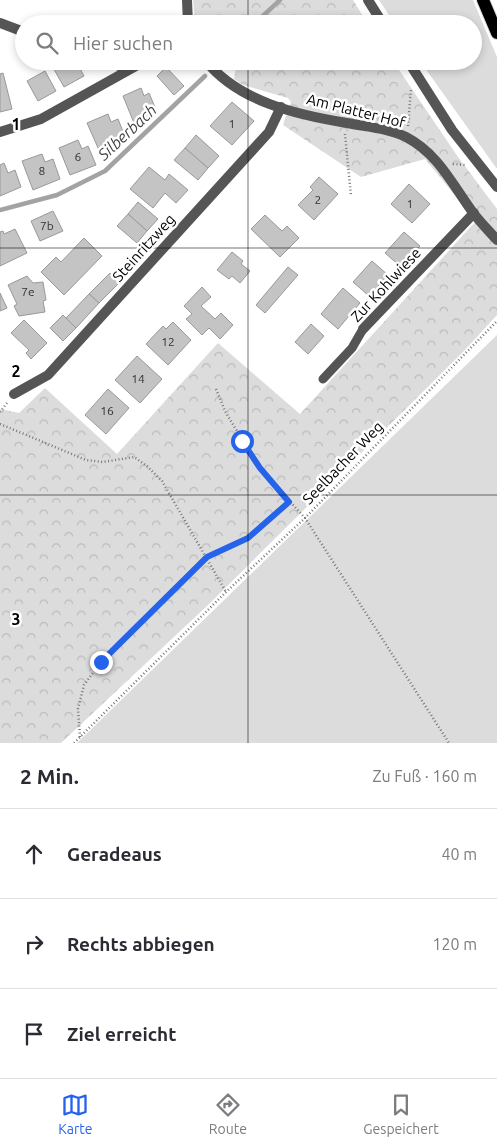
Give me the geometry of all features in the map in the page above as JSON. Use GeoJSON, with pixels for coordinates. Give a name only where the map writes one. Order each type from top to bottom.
{"type":"FeatureCollection","features":[{"type":"Feature","properties":{"kind":"main road"},"geometry":{"type":"LineString","coordinates":[[483,0],[497,33]]}},
{"type":"Feature","properties":{"kind":"street"},"geometry":{"type":"LineString","coordinates":[[187,0],[188,15]]}},
{"type":"Feature","properties":{"kind":"street"},"geometry":{"type":"LineString","coordinates":[[368,0],[378,15]]}},
{"type":"Feature","properties":{"kind":"street"},"geometry":{"type":"LineString","coordinates":[[0,23],[15,29]]}},
{"type":"Feature","properties":{"kind":"street"},"geometry":{"type":"LineString","coordinates":[[0,132],[34,122],[127,70]]}},
{"type":"Feature","properties":{"kind":"street","name":"Am Platter Hof"},"geometry":{"type":"LineString","coordinates":[[217,70],[238,88],[281,107],[344,123],[387,130],[406,138],[426,150],[439,163],[474,213],[497,240]]}},
{"type":"Feature","properties":{"kind":"street"},"geometry":{"type":"LineString","coordinates":[[414,70],[452,130],[497,187]]}},
{"type":"Feature","properties":{"kind":"street","name":"Steinritzweg"},"geometry":{"type":"LineString","coordinates":[[14,394],[48,375],[269,132],[281,107]]}},
{"type":"Feature","properties":{"kind":"street","name":"Zur Kohlwiese"},"geometry":{"type":"LineString","coordinates":[[363,329],[474,213]]}},
{"type":"Feature","properties":{"kind":"lane","name":"Zur Kohlwiese"},"geometry":{"type":"LineString","coordinates":[[323,379],[352,348],[363,329]]}},
{"type":"Feature","properties":{"kind":"path"},"geometry":{"type":"LineString","coordinates":[[406,138],[412,80]]}},
{"type":"Feature","properties":{"kind":"path"},"geometry":{"type":"LineString","coordinates":[[344,123],[351,196]]}},
{"type":"Feature","properties":{"kind":"path","name":"Seelbacher Weg"},"geometry":{"type":"LineString","coordinates":[[74,743],[226,592],[305,518],[497,321]]}},
{"type":"Feature","properties":{"kind":"path"},"geometry":{"type":"LineString","coordinates":[[216,389],[242,441],[260,468],[305,518],[449,743]]}},
{"type":"Feature","properties":{"kind":"path"},"geometry":{"type":"LineString","coordinates":[[0,424],[86,460],[103,462],[134,457],[141,462],[162,481],[226,592]]}},
{"type":"Feature","properties":{"kind":"path"},"geometry":{"type":"LineString","coordinates":[[80,737],[78,709],[84,685],[101,662],[207,557],[248,538],[289,502]]}},
{"type":"Feature","properties":{"kind":"green space"},"geometry":{"type":"Polygon","coordinates":[[[193,0],[353,0],[362,15],[194,15],[193,0]]]}},
{"type":"Feature","properties":{"kind":"green space"},"geometry":{"type":"Polygon","coordinates":[[[379,0],[473,0],[479,15],[389,15],[379,0]]]}},
{"type":"Feature","properties":{"kind":"green space"},"geometry":{"type":"Polygon","coordinates":[[[482,21],[497,57],[497,169],[426,70],[482,70],[482,21]]]}},
{"type":"Feature","properties":{"kind":"green space"},"geometry":{"type":"Polygon","coordinates":[[[236,70],[399,70],[458,157],[497,209],[497,315],[464,351],[208,605],[61,743],[0,743],[0,409],[19,413],[45,388],[117,454],[218,343],[300,414],[476,221],[425,159],[361,177],[283,125],[291,102],[288,98],[243,85],[234,79],[236,70]]]}},
{"type":"Feature","properties":{"kind":"green space"},"geometry":{"type":"Polygon","coordinates":[[[497,335],[497,743],[77,743],[497,335]]]}},
{"type":"Feature","properties":{"kind":"building"},"geometry":{"type":"Polygon","coordinates":[[[54,70],[81,70],[84,76],[64,87],[54,70]]]}},
{"type":"Feature","properties":{"kind":"building"},"geometry":{"type":"Polygon","coordinates":[[[163,70],[169,70],[184,86],[174,95],[157,76],[163,70]]]}},
{"type":"Feature","properties":{"kind":"building"},"geometry":{"type":"Polygon","coordinates":[[[45,71],[56,91],[38,101],[27,81],[45,71]]]}},
{"type":"Feature","properties":{"kind":"building"},"geometry":{"type":"Polygon","coordinates":[[[3,73],[12,109],[0,112],[0,74],[3,73]]]}},
{"type":"Feature","properties":{"kind":"building"},"geometry":{"type":"Polygon","coordinates":[[[141,88],[144,96],[149,93],[157,112],[134,123],[123,96],[141,88]]]}},
{"type":"Feature","properties":{"kind":"building"},"geometry":{"type":"Polygon","coordinates":[[[232,102],[254,121],[232,145],[210,126],[232,102]]]}},
{"type":"Feature","properties":{"kind":"building"},"geometry":{"type":"Polygon","coordinates":[[[108,114],[111,122],[118,119],[126,139],[99,150],[87,123],[108,114]]]}},
{"type":"Feature","properties":{"kind":"building"},"geometry":{"type":"Polygon","coordinates":[[[196,135],[219,156],[208,168],[185,148],[196,135]]]}},
{"type":"Feature","properties":{"kind":"building"},"geometry":{"type":"Polygon","coordinates":[[[78,140],[82,149],[88,146],[96,165],[70,175],[59,148],[78,140]]]}},
{"type":"Feature","properties":{"kind":"building"},"geometry":{"type":"Polygon","coordinates":[[[185,148],[208,168],[198,180],[174,160],[185,148]]]}},
{"type":"Feature","properties":{"kind":"building"},"geometry":{"type":"Polygon","coordinates":[[[42,154],[45,162],[53,159],[60,179],[33,190],[22,161],[42,154]]]}},
{"type":"Feature","properties":{"kind":"building"},"geometry":{"type":"Polygon","coordinates":[[[4,163],[8,173],[15,170],[21,187],[0,196],[0,165],[4,163]]]}},
{"type":"Feature","properties":{"kind":"building"},"geometry":{"type":"Polygon","coordinates":[[[149,167],[165,180],[169,174],[188,190],[176,203],[165,193],[153,208],[130,189],[149,167]]]}},
{"type":"Feature","properties":{"kind":"building"},"geometry":{"type":"Polygon","coordinates":[[[319,177],[338,194],[314,220],[298,205],[313,190],[310,187],[319,177]]]}},
{"type":"Feature","properties":{"kind":"building"},"geometry":{"type":"Polygon","coordinates":[[[409,184],[430,204],[412,223],[391,204],[409,184]]]}},
{"type":"Feature","properties":{"kind":"building"},"geometry":{"type":"Polygon","coordinates":[[[138,202],[158,219],[147,231],[128,214],[138,202]]]}},
{"type":"Feature","properties":{"kind":"building"},"geometry":{"type":"Polygon","coordinates":[[[53,211],[63,231],[40,241],[31,221],[53,211]]]}},
{"type":"Feature","properties":{"kind":"building"},"geometry":{"type":"Polygon","coordinates":[[[128,214],[147,231],[137,243],[117,226],[128,214]]]}},
{"type":"Feature","properties":{"kind":"building"},"geometry":{"type":"Polygon","coordinates":[[[265,215],[282,231],[287,226],[299,238],[280,257],[251,229],[265,215]]]}},
{"type":"Feature","properties":{"kind":"building"},"geometry":{"type":"Polygon","coordinates":[[[15,229],[27,253],[0,266],[0,232],[3,231],[4,234],[15,229]]]}},
{"type":"Feature","properties":{"kind":"building"},"geometry":{"type":"Polygon","coordinates":[[[404,232],[420,246],[401,267],[385,253],[404,232]]]}},
{"type":"Feature","properties":{"kind":"building"},"geometry":{"type":"Polygon","coordinates":[[[84,238],[102,256],[64,295],[41,272],[56,257],[61,262],[84,238]]]}},
{"type":"Feature","properties":{"kind":"building"},"geometry":{"type":"Polygon","coordinates":[[[232,252],[243,261],[241,264],[250,271],[240,283],[232,276],[229,279],[217,270],[232,252]]]}},
{"type":"Feature","properties":{"kind":"building"},"geometry":{"type":"Polygon","coordinates":[[[372,261],[388,275],[369,296],[353,282],[372,261]]]}},
{"type":"Feature","properties":{"kind":"building"},"geometry":{"type":"Polygon","coordinates":[[[288,267],[298,275],[265,313],[256,305],[288,267]]]}},
{"type":"Feature","properties":{"kind":"building"},"geometry":{"type":"Polygon","coordinates":[[[110,273],[120,282],[99,303],[89,294],[110,273]]]}},
{"type":"Feature","properties":{"kind":"building"},"geometry":{"type":"Polygon","coordinates":[[[27,276],[33,283],[43,282],[46,300],[43,301],[45,312],[19,316],[14,306],[17,304],[8,285],[27,276]]]}},
{"type":"Feature","properties":{"kind":"building"},"geometry":{"type":"Polygon","coordinates":[[[202,287],[211,297],[201,306],[215,319],[221,313],[233,325],[220,339],[209,328],[202,335],[186,319],[192,314],[184,306],[202,287]]]}},
{"type":"Feature","properties":{"kind":"building"},"geometry":{"type":"Polygon","coordinates":[[[343,288],[360,303],[338,329],[321,314],[343,288]]]}},
{"type":"Feature","properties":{"kind":"building"},"geometry":{"type":"Polygon","coordinates":[[[0,293],[7,308],[0,311],[0,293]]]}},
{"type":"Feature","properties":{"kind":"building"},"geometry":{"type":"Polygon","coordinates":[[[89,294],[99,303],[76,328],[66,318],[89,294]]]}},
{"type":"Feature","properties":{"kind":"building"},"geometry":{"type":"Polygon","coordinates":[[[63,315],[76,328],[63,341],[50,328],[63,315]]]}},
{"type":"Feature","properties":{"kind":"building"},"geometry":{"type":"Polygon","coordinates":[[[24,320],[47,343],[31,359],[26,353],[29,350],[11,333],[24,320]]]}},
{"type":"Feature","properties":{"kind":"building"},"geometry":{"type":"Polygon","coordinates":[[[173,322],[191,340],[168,365],[146,344],[163,326],[166,329],[173,322]]]}},
{"type":"Feature","properties":{"kind":"building"},"geometry":{"type":"Polygon","coordinates":[[[311,324],[324,336],[308,354],[295,342],[311,324]]]}},
{"type":"Feature","properties":{"kind":"building"},"geometry":{"type":"Polygon","coordinates":[[[137,356],[162,379],[140,403],[115,380],[137,356]]]}},
{"type":"Feature","properties":{"kind":"building"},"geometry":{"type":"Polygon","coordinates":[[[108,389],[129,408],[106,434],[85,415],[108,389]]]}},
{"type":"Feature","properties":{"kind":"waterway","name":"Silberbach"},"geometry":{"type":"LineString","coordinates":[[264,15],[280,0]]}},
{"type":"Feature","properties":{"kind":"waterway","name":"Silberbach"},"geometry":{"type":"LineString","coordinates":[[0,210],[57,195],[105,171],[205,76]]}},
{"type":"Feature","properties":{"kind":"route"},"geometry":{"type":"LineString","coordinates":[[101,662],[207,557],[248,538],[289,502],[260,468],[242,441]]}}]}
